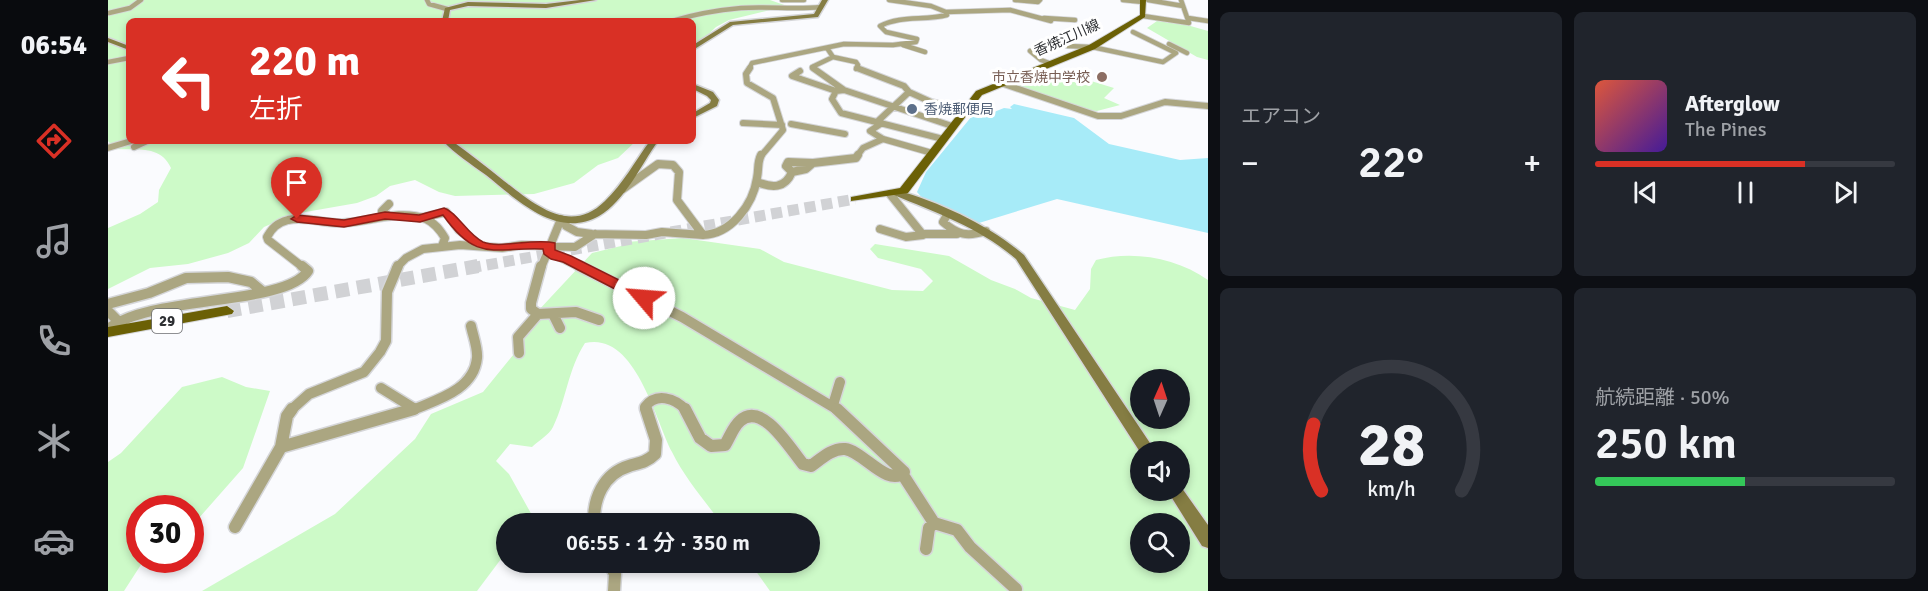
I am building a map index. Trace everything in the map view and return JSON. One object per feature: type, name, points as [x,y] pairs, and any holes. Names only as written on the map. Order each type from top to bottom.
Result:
[{"type":"main road","name":"香焼江川線","points":[[894,194],[906,189],[979,93],[1129,31],[1144,6]]},
{"type":"main road","points":[[855,199],[894,194]]},
{"type":"main road","name":"29","points":[[111,327],[227,311]]},
{"type":"street","points":[[109,13],[130,8],[141,0]]},
{"type":"street","points":[[427,0],[435,8],[447,9],[462,4],[546,6],[593,0]]},
{"type":"street","points":[[782,0],[804,0]]},
{"type":"street","points":[[696,46],[732,22],[818,14],[825,0]]},
{"type":"street","points":[[889,0],[928,6],[945,12],[1006,10],[1051,21]]},
{"type":"street","points":[[1015,0],[1032,2],[1040,2],[1040,0]]},
{"type":"street","points":[[1123,0],[1208,27]]},
{"type":"street","points":[[1181,0],[1188,19]]},
{"type":"street","points":[[1144,6],[1183,6]]},
{"type":"street","points":[[683,18],[743,8],[795,10],[821,7]]},
{"type":"street","points":[[446,18],[447,9]]},
{"type":"street","points":[[563,219],[566,226],[577,232],[646,235],[662,232],[712,236],[735,222],[757,182],[760,157],[783,132],[772,97],[747,83],[746,74],[752,63],[844,44],[900,45],[918,40],[886,32],[880,26],[892,20],[939,17],[947,15],[945,12]]},
{"type":"street","points":[[1038,18],[1075,20]]},
{"type":"street","points":[[1188,19],[1208,21]]},
{"type":"street","points":[[1067,46],[1092,47],[1162,62],[1176,53],[1129,31]]},
{"type":"street","points":[[1129,31],[1163,41],[1187,53]]},
{"type":"street","points":[[108,40],[126,47]]},
{"type":"street","points":[[893,45],[892,50],[897,53]]},
{"type":"street","points":[[900,45],[925,52]]},
{"type":"street","points":[[1145,58],[1166,47]]},
{"type":"street","points":[[827,48],[833,57]]},
{"type":"street","points":[[1030,51],[1041,60],[1052,64]]},
{"type":"street","points":[[840,91],[812,67],[833,57],[857,60],[857,70],[908,88],[909,92],[931,102],[964,110]]},
{"type":"street","points":[[108,62],[126,59]]},
{"type":"street","points":[[800,71],[792,76],[952,126]]},
{"type":"street","points":[[1001,83],[1072,110],[1098,116],[1121,116],[1165,102],[1208,105]]},
{"type":"street","points":[[696,87],[710,94],[715,100],[714,104],[696,114]]},
{"type":"street","points":[[840,91],[832,101],[842,113],[943,139]]},
{"type":"street","points":[[909,92],[870,131],[883,139],[932,153]]},
{"type":"street","points":[[774,102],[784,103]]},
{"type":"street","points":[[743,123],[782,125]]},
{"type":"street","points":[[791,124],[834,130],[845,134]]},
{"type":"street","points":[[757,182],[769,187],[781,187],[789,180],[792,172],[806,169],[813,163],[856,158],[863,148],[883,139]]},
{"type":"street","points":[[108,148],[133,144]]},
{"type":"street","points":[[451,144],[536,210],[563,219],[584,218],[598,213],[648,167],[660,164],[675,167],[679,172],[677,200],[692,224],[703,235]]},
{"type":"street","points":[[623,189],[652,144]]},
{"type":"street","points":[[894,194],[986,231],[997,237],[1026,263],[1142,441]]},
{"type":"street","points":[[894,194],[922,234]]},
{"type":"street","points":[[389,204],[382,211],[389,216]]},
{"type":"street","points":[[420,218],[446,212],[459,230],[481,246]]},
{"type":"street","points":[[947,214],[943,222],[957,234]]},
{"type":"street","points":[[108,311],[111,327],[202,301],[263,292],[300,282],[308,273],[268,240],[268,232],[273,228],[297,219],[344,223],[389,216],[420,218],[429,221],[441,230],[445,238],[442,246]]},
{"type":"street","points":[[563,219],[540,269],[531,309],[538,314],[576,312],[598,320]]},
{"type":"street","points":[[879,229],[906,237],[922,237],[922,234],[970,236],[986,231]]},
{"type":"street","points":[[235,527],[281,447],[288,416],[296,404],[309,394],[364,372],[380,351],[386,341],[385,299],[396,268],[412,254],[442,246],[502,248],[522,245],[549,249],[574,247],[595,234]]},
{"type":"street","points":[[549,249],[682,317],[748,358],[833,405],[902,467],[903,475],[934,523],[957,530],[970,547],[1016,589]]},
{"type":"street","points":[[108,304],[148,293],[180,280],[206,277],[228,277],[251,282],[263,292]]},
{"type":"street","points":[[519,353],[518,337],[538,314]]},
{"type":"street","points":[[553,315],[560,328]]},
{"type":"street","points":[[281,447],[415,409],[455,392],[464,383],[477,358],[471,326]]},
{"type":"street","points":[[833,405],[840,382]]},
{"type":"street","points":[[381,388],[415,409]]},
{"type":"street","points":[[594,513],[595,502],[606,481],[617,470],[641,463],[655,453],[656,440],[645,407],[647,402],[657,398],[672,400],[686,409],[704,442],[712,446],[725,445],[739,422],[745,417],[753,416],[771,424],[803,464],[811,466],[824,454],[843,449],[855,452],[890,476],[903,475]]},
{"type":"street","points":[[1182,501],[1208,540]]},
{"type":"street","points":[[926,549],[929,528],[934,523]]},
{"type":"street","points":[[614,573],[614,591]]},
{"type":"green space","points":[[108,0],[770,0],[787,6],[729,20],[716,27],[696,46],[696,18],[126,18],[126,144],[633,144],[618,158],[598,165],[574,183],[534,194],[455,196],[439,192],[415,180],[390,186],[376,196],[357,203],[294,214],[264,227],[249,243],[228,253],[188,264],[150,268],[108,289],[108,228],[140,214],[158,202],[159,190],[171,168],[161,155],[155,152],[140,149],[115,149],[108,141]]},
{"type":"green space","points":[[1157,21],[1187,25],[1208,31],[1208,60],[1197,57],[1147,28]]},
{"type":"green space","points":[[1058,71],[1114,88],[1104,98],[1120,105],[1097,111],[1086,110],[1018,86]]},
{"type":"green space","points":[[683,238],[760,249],[784,262],[892,290],[923,291],[933,281],[921,269],[878,258],[870,249],[875,244],[949,256],[991,280],[1031,298],[1075,310],[1090,289],[1091,269],[1096,260],[1140,256],[1169,261],[1196,272],[1208,280],[1208,591],[770,591],[757,573],[820,573],[820,513],[714,513],[677,461],[641,381],[630,364],[617,350],[602,343],[585,343],[575,363],[557,417],[549,433],[532,447],[510,444],[496,461],[509,474],[531,513],[496,513],[496,566],[477,591],[202,591],[335,514],[415,439],[431,414],[483,392],[522,344],[523,327],[592,253],[621,246],[626,242]]},
{"type":"green space","points":[[222,377],[246,387],[270,391],[243,468],[204,512],[204,495],[126,495],[126,573],[136,573],[124,591],[108,591],[108,462],[121,453],[182,387]]},
{"type":"water","points":[[1014,104],[1074,118],[1109,144],[1180,160],[1208,158],[1208,233],[1057,199],[979,223],[924,200],[917,192],[926,172],[972,116],[984,116],[1004,108],[1012,109],[1010,107]]},
{"type":"tunnel","points":[[470,268],[855,199]]},
{"type":"tunnel","points":[[227,311],[478,266]]},
{"type":"place","name":"市立香焼中学校","points":[[1102,77]]},
{"type":"place","name":"香焼郵便局","points":[[912,109]]},
{"type":"route","points":[[297,219],[309,218],[344,223],[385,216],[420,218],[444,212],[448,213],[459,230],[481,246],[502,248],[522,245],[550,246],[548,251],[555,256],[567,259],[644,298]]}]
